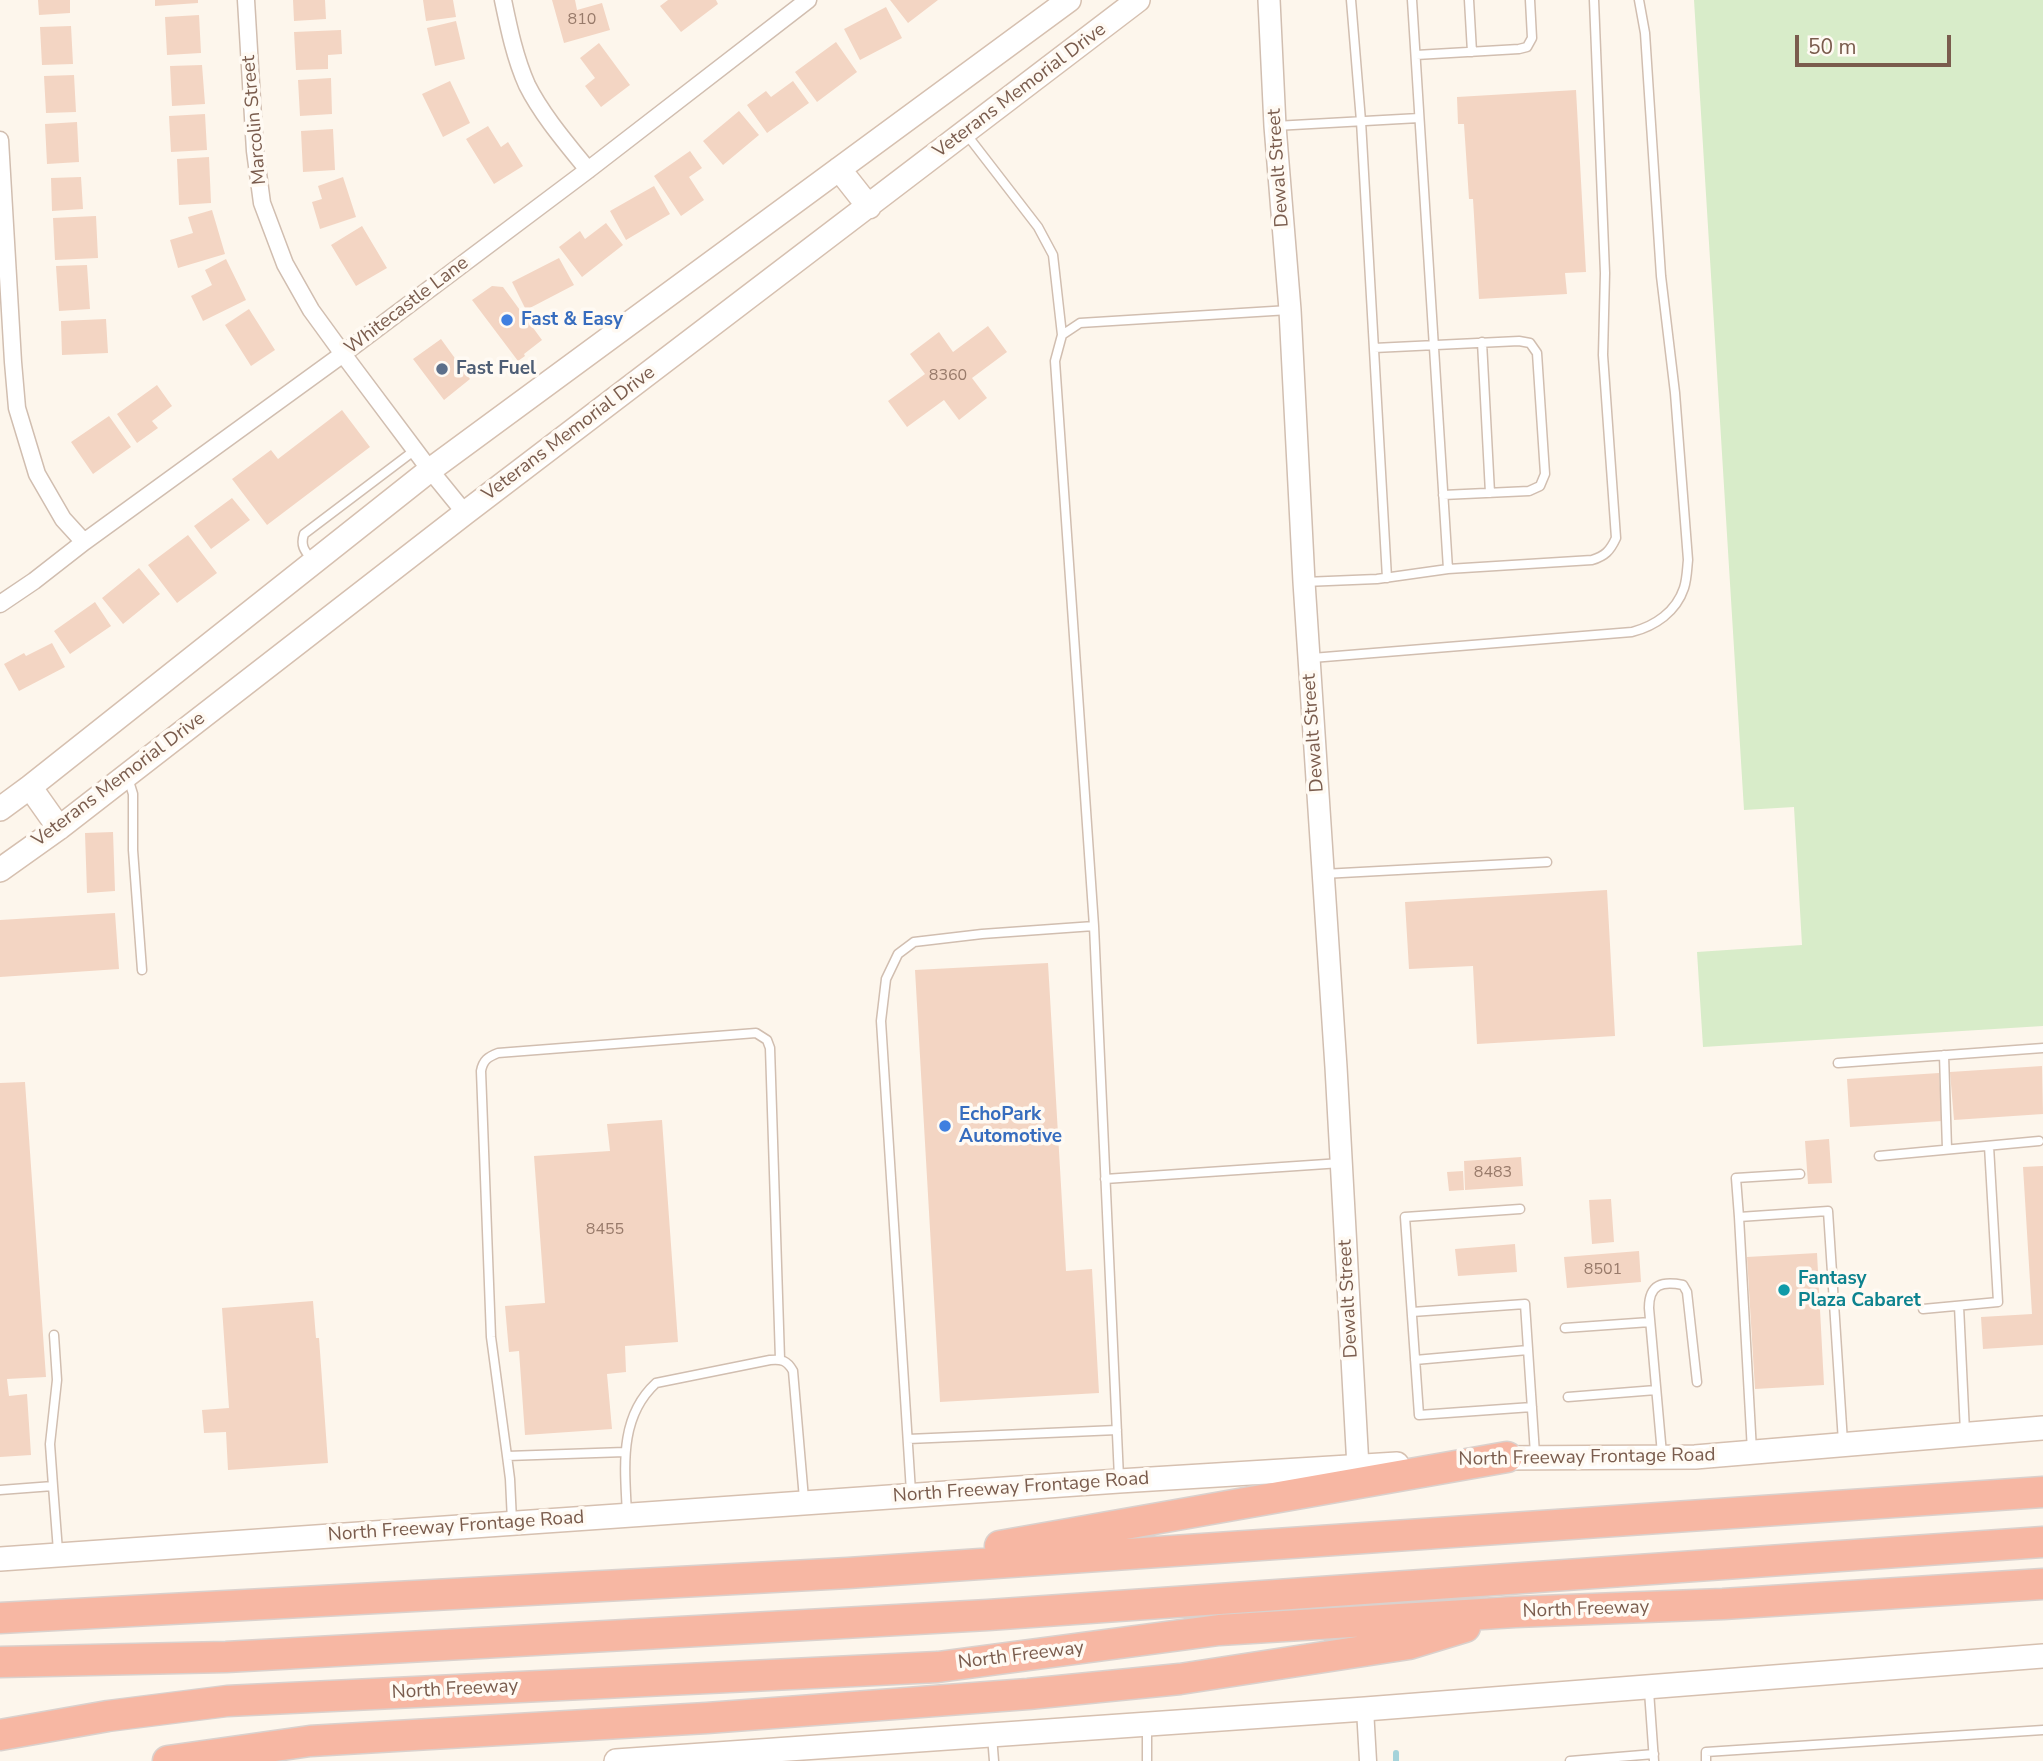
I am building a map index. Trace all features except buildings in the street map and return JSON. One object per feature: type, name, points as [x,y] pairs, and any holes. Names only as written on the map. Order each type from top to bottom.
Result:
[{"type":"highway","points":[[848,1573],[1521,1457]]},
{"type":"highway","points":[[0,1618],[848,1573],[2043,1492]]},
{"type":"highway","name":"North Freeway","points":[[0,1662],[226,1657],[988,1615],[2043,1542]]},
{"type":"highway","name":"North Freeway","points":[[0,1735],[108,1716],[227,1701],[938,1667],[1219,1630],[1515,1612],[1723,1604],[2043,1584]]},
{"type":"highway","points":[[174,1760],[310,1741],[707,1718],[1028,1694],[1180,1679],[1409,1644],[1515,1612]]},
{"type":"main road","points":[[0,808],[430,470],[1069,0]]},
{"type":"main road","name":"Veterans Memorial Drive","points":[[0,870],[60,828],[465,513],[1138,0]]},
{"type":"main road","points":[[839,169],[869,207]]},
{"type":"main road","points":[[30,787],[60,828]]},
{"type":"main road","name":"North Freeway Frontage Road","points":[[0,1559],[1119,1481],[1521,1457],[1695,1457],[2043,1428]]},
{"type":"main road","points":[[618,1761],[1365,1709],[2043,1657]]},
{"type":"street","name":"Marcolin Street","points":[[246,0],[255,151],[262,203],[285,264],[311,310],[465,513]]},
{"type":"street","points":[[503,0],[511,39],[528,86],[556,130],[588,170]]},
{"type":"street","name":"Whitecastle Lane","points":[[0,604],[343,354],[808,0]]},
{"type":"street","name":"Dewalt Street","points":[[1269,0],[1275,126],[1290,310],[1358,1467]]},
{"type":"street","points":[[0,140],[6,363],[37,474],[63,519],[84,542]]},
{"type":"street","points":[[1365,1709],[1368,1761]]},
{"type":"lane","points":[[1351,0],[1361,121],[1387,578]]},
{"type":"lane","points":[[1412,0],[1448,569]]},
{"type":"lane","points":[[1469,0],[1472,52]]},
{"type":"lane","points":[[1416,55],[1527,47],[1532,38],[1530,0]]},
{"type":"lane","points":[[1304,582],[1387,578],[1448,569],[1592,559],[1604,556],[1611,550],[1616,538],[1603,355],[1605,273],[1594,0]]},
{"type":"lane","points":[[1309,659],[1632,632],[1645,629],[1662,619],[1676,605],[1685,587],[1688,560],[1675,393],[1661,276],[1645,33],[1639,0]]},
{"type":"lane","points":[[1275,126],[1419,118]]},
{"type":"lane","points":[[965,133],[1038,227],[1052,255],[1062,335],[1055,361],[1094,926],[1119,1481]]},
{"type":"lane","points":[[1062,335],[1080,323],[1290,310]]},
{"type":"lane","points":[[1374,348],[1519,341],[1530,343],[1537,353],[1545,474],[1540,486],[1528,491],[1443,495]]},
{"type":"lane","points":[[1482,342],[1490,493]]},
{"type":"lane","points":[[314,562],[304,549],[304,534],[415,450]]},
{"type":"lane","points":[[127,776],[133,794],[133,850],[142,970]]},
{"type":"lane","points":[[1323,874],[1547,862]]},
{"type":"lane","points":[[912,1495],[881,1021],[886,979],[898,954],[914,942],[1094,926]]},
{"type":"lane","points":[[512,1522],[510,1479],[491,1337],[481,1071],[483,1063],[489,1057],[498,1054],[756,1033],[767,1040],[770,1048],[780,1359]]},
{"type":"lane","points":[[1838,1063],[2043,1048]]},
{"type":"lane","points":[[1944,1055],[1947,1149]]},
{"type":"lane","points":[[1879,1156],[2039,1141]]},
{"type":"lane","points":[[1923,1309],[1998,1302],[1989,1146]]},
{"type":"lane","points":[[1105,1179],[1341,1163]]},
{"type":"lane","points":[[1753,1452],[1737,1178],[1800,1174]]},
{"type":"lane","points":[[1520,1209],[1405,1217],[1419,1415],[1532,1407]]},
{"type":"lane","points":[[1739,1217],[1828,1211],[1843,1445]]},
{"type":"lane","points":[[1662,1457],[1649,1297],[1660,1285],[1683,1285],[1687,1292],[1697,1382]]},
{"type":"lane","points":[[1412,1312],[1525,1304],[1532,1407],[1521,1457]]},
{"type":"lane","points":[[1959,1306],[1965,1434]]},
{"type":"lane","points":[[1565,1328],[1650,1322]]},
{"type":"lane","points":[[54,1335],[57,1380],[50,1444],[58,1554]]},
{"type":"lane","points":[[1415,1360],[1528,1350]]},
{"type":"lane","points":[[627,1515],[625,1452],[628,1433],[645,1393],[656,1383],[780,1359],[789,1363],[793,1371],[805,1502]]},
{"type":"lane","points":[[1568,1397],[1656,1390]]},
{"type":"lane","points":[[908,1439],[1117,1430]]},
{"type":"lane","points":[[507,1456],[625,1452]]},
{"type":"lane","points":[[0,1490],[53,1486]]},
{"type":"lane","points":[[1570,1761],[1654,1757],[1649,1687]]},
{"type":"lane","points":[[1147,1724],[1147,1761]]},
{"type":"lane","points":[[1706,1761],[1706,1752],[2043,1730]]},
{"type":"lane","points":[[992,1735],[994,1761]]},
{"type":"green space","points":[[1694,0],[2043,0],[2043,1026],[1703,1047],[1697,952],[1802,945],[1794,807],[1744,810]]},
{"type":"waterway","points":[[1396,1753],[1396,1761]]},
{"type":"place","name":"Fast & Easy","points":[[507,320]]},
{"type":"place","name":"Fast Fuel","points":[[442,369]]},
{"type":"place","name":"EchoPark Automotive","points":[[945,1126]]},
{"type":"place","name":"Fantasy Plaza Cabaret","points":[[1784,1290]]}]
